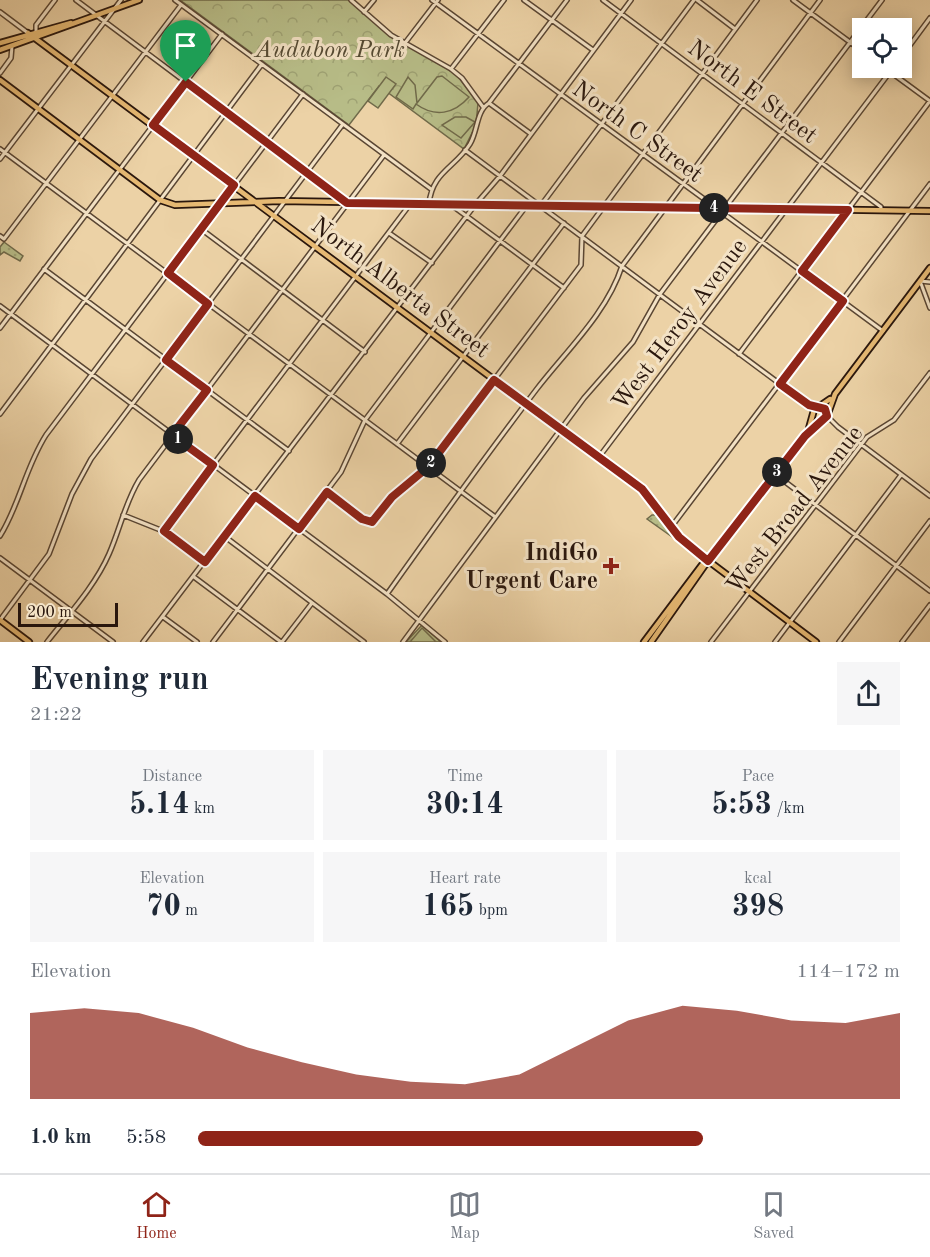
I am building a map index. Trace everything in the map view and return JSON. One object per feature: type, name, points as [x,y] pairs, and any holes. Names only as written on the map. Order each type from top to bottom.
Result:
[{"type":"main road","points":[[0,50],[139,0]]},
{"type":"main road","points":[[0,43],[28,33],[74,23]]},
{"type":"main road","name":"North Alberta Street","points":[[28,33],[648,494],[671,528],[707,563],[749,591],[816,642]]},
{"type":"main road","points":[[0,80],[160,200],[178,206],[282,201]]},
{"type":"main road","points":[[239,189],[260,199],[282,201],[930,212]]},
{"type":"main road","name":"North Alberta Street","points":[[237,203],[269,212]]},
{"type":"main road","points":[[805,436],[813,415],[835,394],[930,268]]},
{"type":"main road","points":[[650,642],[775,474],[805,436],[827,414],[835,394]]},
{"type":"main road","points":[[819,408],[827,414]]},
{"type":"main road","points":[[813,415],[821,421]]},
{"type":"main road","points":[[644,642],[702,565],[707,563]]},
{"type":"main road","points":[[650,642],[656,626],[668,619]]},
{"type":"main road","points":[[0,620],[29,642]]},
{"type":"street","points":[[36,31],[36,25],[55,0]]},
{"type":"street","points":[[76,0],[347,203]]},
{"type":"street","points":[[0,159],[121,0]]},
{"type":"street","points":[[175,0],[431,189]]},
{"type":"street","points":[[351,0],[405,43],[451,69],[483,107]]},
{"type":"street","points":[[364,12],[374,0]]},
{"type":"street","points":[[451,69],[504,0]]},
{"type":"street","points":[[524,0],[593,50]]},
{"type":"street","points":[[429,204],[431,189],[474,137],[483,107],[489,103],[567,0]]},
{"type":"street","name":"North E Street","points":[[603,0],[881,207],[881,210]]},
{"type":"street","points":[[143,642],[475,205],[500,176],[631,0]]},
{"type":"street","points":[[541,205],[695,0],[735,29]]},
{"type":"street","points":[[327,492],[369,523],[392,497],[428,467],[581,265],[582,236],[757,0]]},
{"type":"street","points":[[793,0],[850,42]]},
{"type":"street","points":[[387,594],[526,403],[571,345],[594,320],[617,281],[622,266],[820,0]]},
{"type":"street","points":[[403,642],[560,428],[633,342],[660,294],[882,0]]},
{"type":"street","points":[[405,43],[435,1]]},
{"type":"street","name":"North C Street","points":[[435,1],[716,208]]},
{"type":"street","points":[[2,237],[46,183],[181,4]]},
{"type":"street","name":"North Alberta Street","points":[[0,12],[28,33]]},
{"type":"street","points":[[912,42],[930,18]]},
{"type":"street","points":[[0,328],[222,34]]},
{"type":"street","points":[[0,73],[11,58],[12,46]]},
{"type":"street","points":[[0,414],[262,64]]},
{"type":"street","name":"West Heroy Avenue","points":[[599,457],[884,78]]},
{"type":"street","points":[[739,354],[930,101],[902,78]]},
{"type":"street","points":[[0,536],[12,515],[27,469],[39,446],[303,94]]},
{"type":"street","points":[[489,103],[531,135]]},
{"type":"street","points":[[0,620],[56,541],[64,512],[81,474],[274,216],[282,201],[343,124]]},
{"type":"street","points":[[0,148],[494,516]]},
{"type":"street","points":[[465,150],[780,384],[802,401],[813,415]]},
{"type":"street","points":[[47,642],[102,567],[139,480],[384,154]]},
{"type":"street","points":[[671,528],[930,184]]},
{"type":"street","points":[[164,531],[411,203]]},
{"type":"street","points":[[450,204],[564,288]]},
{"type":"street","points":[[213,642],[347,463],[365,420],[527,205]]},
{"type":"street","points":[[723,210],[762,242],[883,331]]},
{"type":"street","points":[[397,444],[564,223]]},
{"type":"street","points":[[201,230],[365,352]]},
{"type":"street","points":[[389,232],[432,263]]},
{"type":"street","points":[[44,269],[289,451]]},
{"type":"street","points":[[930,282],[920,281],[930,308]]},
{"type":"street","points":[[0,306],[387,594],[445,642]]},
{"type":"street","name":"West Broad Avenue","points":[[711,642],[861,444],[871,433],[894,420],[930,372]]},
{"type":"street","points":[[802,401],[819,408]]},
{"type":"street","points":[[827,414],[838,427],[930,496]]},
{"type":"street","points":[[821,421],[838,427]]},
{"type":"street","points":[[775,474],[930,591]]},
{"type":"street","points":[[775,642],[901,474]]},
{"type":"street","points":[[123,515],[164,531],[205,562]]},
{"type":"street","points":[[839,642],[930,521]]},
{"type":"street","points":[[224,536],[364,642]]},
{"type":"street","points":[[0,558],[111,641]]},
{"type":"street","points":[[194,577],[281,642],[312,603]]},
{"type":"street","points":[[902,642],[930,605]]},
{"type":"street","points":[[163,617],[196,642]]},
{"type":"green space","name":"Audubon Park","points":[[180,0],[349,0],[385,32],[456,74],[478,103],[476,125],[464,149],[379,86],[349,125]]},
{"type":"green space","points":[[442,76],[469,97],[451,110],[430,111],[416,104],[413,109],[396,97],[408,77],[415,85],[417,103],[437,77]]},
{"type":"green space","points":[[386,77],[396,84],[378,108],[368,101]]},
{"type":"green space","points":[[455,117],[466,117],[475,122],[461,138],[442,125]]},
{"type":"green space","points":[[4,242],[23,256],[20,261],[4,252],[0,255],[0,247]]},
{"type":"green space","points":[[652,515],[657,515],[675,539],[647,519]]},
{"type":"green space","points":[[422,625],[441,642],[406,642]]},
{"type":"green space","points":[[422,628],[436,642],[410,642]]},
{"type":"place","name":"IndiGo Urgent Care","points":[[611,566]]},
{"type":"route","points":[[186,82],[347,203],[848,210],[802,271],[843,301],[780,384],[809,405],[825,409],[826,419],[814,425],[708,561],[679,537],[648,494],[494,380],[428,467],[399,490],[372,522],[362,519],[327,492],[299,529],[255,496],[205,562],[164,531],[213,465],[172,435],[207,390],[166,360],[208,304],[168,273],[234,185],[153,125],[186,82]]}]
